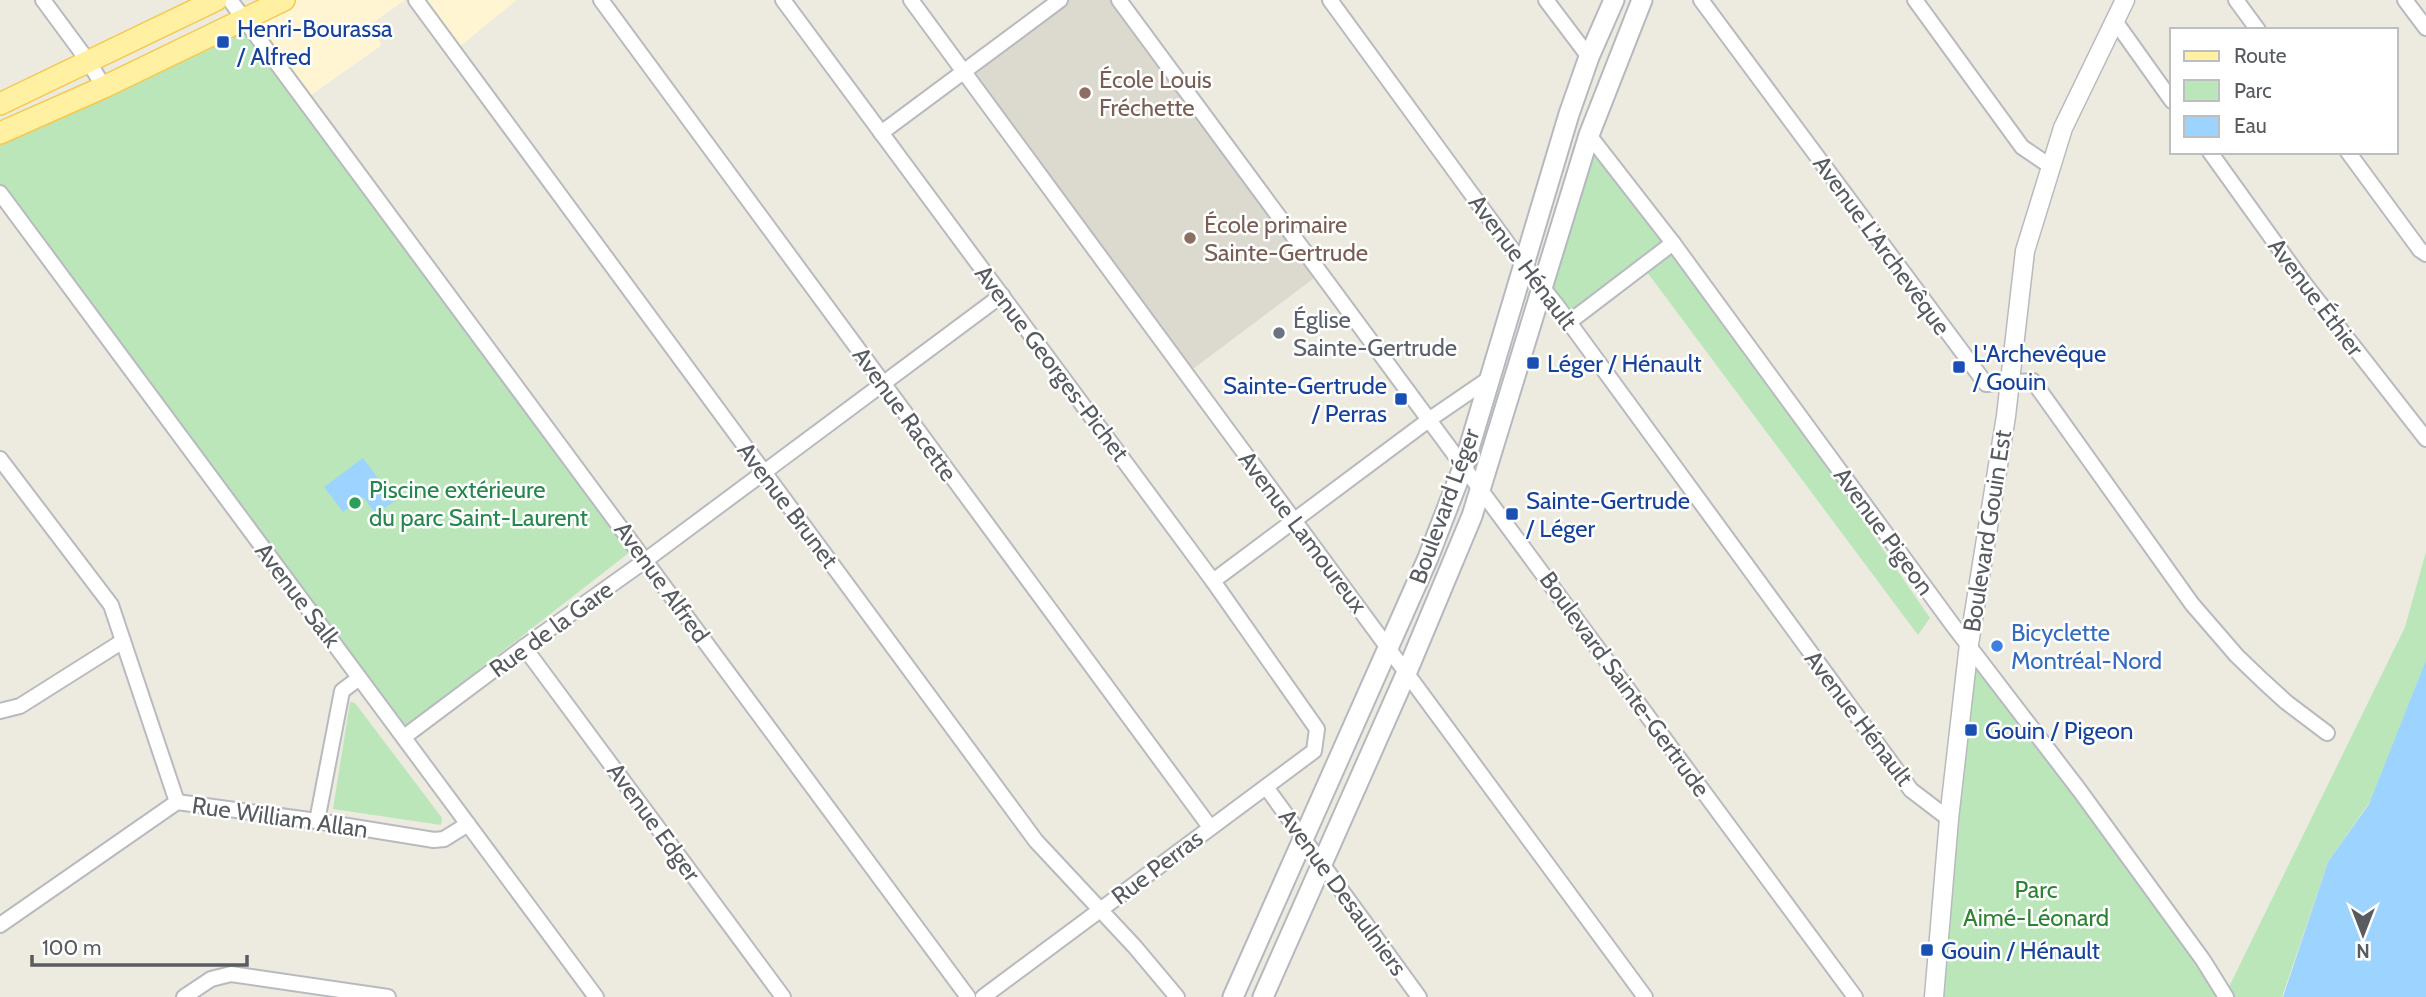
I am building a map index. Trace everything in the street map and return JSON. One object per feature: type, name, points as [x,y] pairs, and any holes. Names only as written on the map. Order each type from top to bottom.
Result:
[{"type":"main road","points":[[0,104],[216,0]]},
{"type":"main road","points":[[0,133],[284,0]]},
{"type":"main road","name":"Boulevard Léger","points":[[1233,997],[1428,558],[1464,465],[1523,262],[1589,57],[1614,0]]},
{"type":"main road","name":"Boulevard Léger","points":[[1264,997],[1447,579],[1481,488],[1589,135],[1642,0]]},
{"type":"street","points":[[43,0],[88,61],[103,87]]},
{"type":"street","name":"Avenue Alfred","points":[[230,0],[968,997]]},
{"type":"street","name":"Avenue Brunet","points":[[416,0],[1036,841],[1154,968],[1177,997]]},
{"type":"street","name":"Avenue Racette","points":[[601,0],[1210,827]]},
{"type":"street","name":"Avenue Georges-Pichet","points":[[783,0],[1213,580],[1317,729]]},
{"type":"street","name":"Avenue Lamoureux","points":[[911,0],[1645,997]]},
{"type":"street","points":[[881,133],[1060,0]]},
{"type":"street","name":"Boulevard Sainte-Gertrude","points":[[1119,0],[1856,997]]},
{"type":"street","name":"Avenue Hénault","points":[[1329,0],[1911,790],[1949,820]]},
{"type":"street","points":[[1546,0],[1589,57]]},
{"type":"street","name":"Avenue L'Archevêque","points":[[1701,0],[1986,384],[2033,381],[2192,604],[2237,656],[2262,680],[2327,733]]},
{"type":"street","points":[[1915,0],[2022,147],[2050,166]]},
{"type":"street","name":"Boulevard Gouin Est","points":[[1934,997],[1949,820],[1969,644],[2006,415],[2025,251],[2063,128],[2124,0]]},
{"type":"street","points":[[2236,0],[2257,28]]},
{"type":"street","points":[[2405,0],[2426,28]]},
{"type":"street","points":[[2115,21],[2170,98]]},
{"type":"street","name":"Avenue Pigeon","points":[[1589,135],[1673,243],[1952,624],[2166,909],[2216,977],[2226,997]]},
{"type":"street","name":"Avenue Éthier","points":[[2211,154],[2313,294],[2426,439]]},
{"type":"street","points":[[2349,154],[2420,250],[2426,254]]},
{"type":"street","name":"Avenue Salk","points":[[0,193],[596,997]]},
{"type":"street","points":[[1568,323],[1673,243]]},
{"type":"street","name":"Rue de la Gare","points":[[404,737],[1002,295]]},
{"type":"street","points":[[1213,580],[1430,419],[1490,378]]},
{"type":"street","points":[[0,459],[111,605],[177,802]]},
{"type":"street","points":[[0,710],[20,706],[122,641]]},
{"type":"street","name":"Avenue Edger","points":[[524,647],[783,997]]},
{"type":"street","points":[[317,821],[341,691],[359,678]]},
{"type":"street","name":"Rue Perras","points":[[983,997],[1314,751],[1317,729]]},
{"type":"street","name":"Avenue Desaulniers","points":[[1266,787],[1419,997]]},
{"type":"street","name":"Rue William Allan","points":[[0,925],[177,802],[434,840],[444,839],[468,824]]},
{"type":"street","points":[[184,997],[211,979],[231,974],[388,997]]},
{"type":"shaded area","points":[[284,0],[405,0],[369,26],[382,45],[304,100],[245,19]]},
{"type":"shaded area","points":[[416,0],[517,0],[454,51]]},
{"type":"shaded area","points":[[1060,0],[1119,0],[1321,273],[1185,375],[963,72]]},
{"type":"green space","points":[[240,19],[635,548],[400,731],[0,185],[0,132]]},
{"type":"green space","points":[[1589,135],[1673,243],[1930,618],[1918,635],[1638,260],[1568,323],[1543,288]]},
{"type":"green space","points":[[2426,552],[2426,660],[2371,800],[2328,862],[2282,997],[2224,997],[2405,627]]},
{"type":"green space","name":"Parc Aimé-Léonard","points":[[1964,644],[2221,997],[1934,997]]},
{"type":"green space","points":[[350,702],[355,703],[442,818],[441,825],[333,809]]},
{"type":"water","points":[[363,458],[395,501],[376,514],[363,497],[343,512],[324,487]]},
{"type":"water","points":[[2426,660],[2426,997],[2283,997],[2328,862],[2369,804]]},
{"type":"place","name":"Henri-Bourassa / Alfred","points":[[223,42]]},
{"type":"place","name":"École Louis Fréchette","points":[[1085,93]]},
{"type":"place","name":"École primaire Sainte-Gertrude","points":[[1190,238]]},
{"type":"place","name":"Église Sainte-Gertrude","points":[[1279,333]]},
{"type":"place","name":"Léger / Hénault","points":[[1533,363]]},
{"type":"place","name":"L'Archevêque / Gouin","points":[[1959,367]]},
{"type":"place","name":"Sainte-Gertrude / Perras","points":[[1401,399]]},
{"type":"place","name":"Piscine extérieure du parc Saint-Laurent","points":[[355,503]]},
{"type":"place","name":"Sainte-Gertrude / Léger","points":[[1512,514]]},
{"type":"place","name":"Bicyclette Montréal-Nord","points":[[1997,646]]},
{"type":"place","name":"Gouin / Pigeon","points":[[1971,730]]},
{"type":"place","name":"Gouin / Hénault","points":[[1927,950]]}]
